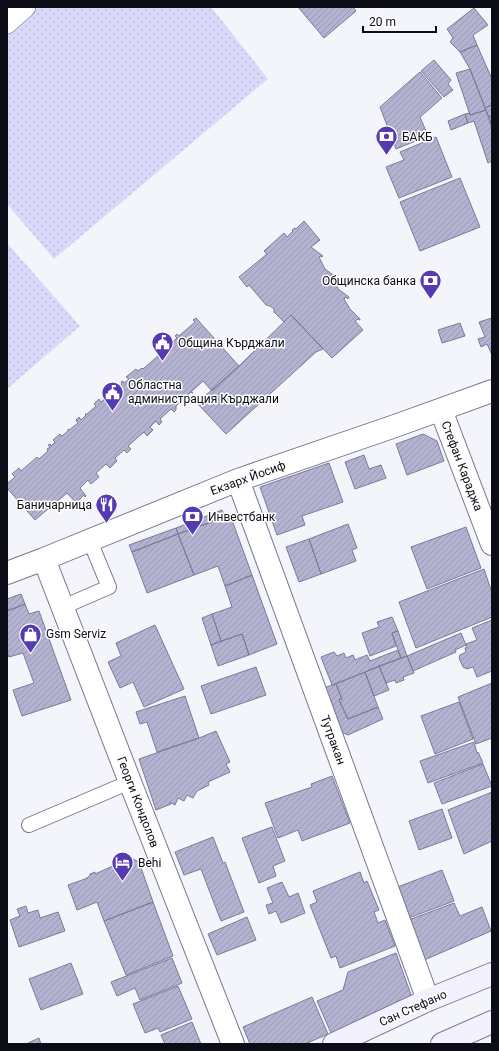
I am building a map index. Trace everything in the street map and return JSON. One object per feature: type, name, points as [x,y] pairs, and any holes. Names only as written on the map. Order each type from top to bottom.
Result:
[{"type":"main road","name":"Сан Стефано","points":[[334,1044],[428,1000],[492,974]]},
{"type":"main road","points":[[442,1044],[492,1022]]},
{"type":"street","points":[[7,23],[25,7]]},
{"type":"street","name":"Екзарх Йосиф","points":[[7,573],[90,541],[238,480],[492,391]]},
{"type":"street","name":"Стефан Караджа","points":[[441,410],[492,544]]},
{"type":"street","name":"Тутракан","points":[[238,480],[428,1000]]},
{"type":"street","name":"Георги Кондолов","points":[[44,559],[233,1044]]},
{"type":"lane","points":[[63,607],[109,587],[90,541]]},
{"type":"lane","points":[[29,825],[130,782]]},
{"type":"shaded area","points":[[33,7],[211,7],[268,79],[54,259],[7,204],[7,29]]},
{"type":"shaded area","points":[[7,243],[80,326],[7,389]]},
{"type":"building","points":[[298,7],[353,7],[356,11],[324,38]]},
{"type":"building","points":[[474,8],[488,25],[473,35],[477,45],[460,52],[450,42],[453,38],[447,29]]},
{"type":"building","points":[[477,45],[492,79],[492,105],[485,108],[470,69],[460,52]]},
{"type":"building","points":[[434,60],[451,80],[448,84],[453,90],[444,97],[421,71]]},
{"type":"building","points":[[470,69],[486,110],[470,115],[456,73]]},
{"type":"building","points":[[420,72],[442,98],[420,117],[428,136],[396,149],[380,107]]},
{"type":"building","points":[[492,105],[492,116],[489,117],[485,108]]},
{"type":"building","points":[[486,110],[492,128],[492,161],[488,163],[474,121],[468,123],[465,114],[470,113],[470,115]]},
{"type":"building","points":[[465,114],[468,123],[451,130],[448,121]]},
{"type":"building","points":[[492,116],[492,128],[489,117]]},
{"type":"building","points":[[436,137],[452,177],[399,198],[386,167],[404,160],[400,152]]},
{"type":"building","points":[[460,178],[480,227],[420,251],[400,202]]},
{"type":"building","points":[[304,221],[320,240],[311,247],[323,256],[319,257],[325,269],[336,277],[334,277],[338,289],[349,297],[348,299],[346,297],[344,299],[350,309],[360,319],[355,321],[363,330],[332,358],[291,315],[284,322],[274,312],[274,309],[266,305],[249,285],[247,287],[239,277],[267,254],[264,251],[284,233],[287,237],[293,231],[292,230],[295,228],[296,229]]},
{"type":"building","points":[[291,315],[323,349],[316,352],[226,434],[197,403],[239,366]]},
{"type":"building","points":[[196,318],[239,366],[212,391],[203,381],[176,406],[176,410],[174,412],[171,409],[160,419],[162,422],[159,425],[156,421],[150,427],[153,430],[147,436],[144,432],[128,446],[131,449],[127,453],[124,450],[115,458],[117,461],[110,468],[106,464],[96,473],[99,477],[91,484],[88,480],[80,488],[86,496],[85,497],[84,495],[77,502],[77,504],[67,493],[35,520],[7,488],[7,484],[15,477],[12,474],[19,468],[21,471],[37,457],[39,459],[48,451],[47,449],[50,447],[48,445],[50,444],[51,446],[55,442],[53,440],[60,434],[62,436],[68,431],[68,429],[69,430],[78,423],[76,420],[79,417],[81,420],[86,415],[85,414],[96,406],[94,404],[99,399],[101,402],[104,400],[103,398],[105,396],[106,399],[115,391],[112,388],[116,385],[118,388],[122,384],[121,382],[123,381],[124,383],[129,379],[126,377],[136,369],[138,371],[142,368],[143,369],[160,354],[169,343],[170,344],[177,338],[175,336],[177,334],[179,336],[195,322],[193,320]]},
{"type":"building","points":[[492,318],[492,355],[487,344],[481,347],[478,339],[485,337],[479,322]]},
{"type":"building","points":[[460,323],[465,336],[442,343],[438,330]]},
{"type":"building","points":[[423,434],[437,441],[444,461],[407,475],[396,444]]},
{"type":"building","points":[[364,455],[369,469],[381,465],[386,478],[355,489],[345,462]]},
{"type":"building","points":[[329,463],[343,502],[302,516],[305,525],[277,535],[260,487]]},
{"type":"building","points":[[222,510],[225,517],[178,534],[176,528]]},
{"type":"building","points":[[225,517],[232,520],[252,575],[225,586],[218,566],[194,575],[178,534]]},
{"type":"building","points":[[348,524],[357,548],[352,550],[356,561],[321,574],[309,539]]},
{"type":"building","points":[[466,527],[481,568],[427,589],[411,547]]},
{"type":"building","points":[[176,528],[178,534],[132,552],[129,545]]},
{"type":"building","points":[[178,534],[194,575],[147,593],[132,552]]},
{"type":"building","points":[[309,539],[321,574],[299,582],[286,547]]},
{"type":"building","points":[[484,569],[492,593],[492,617],[416,648],[399,602]]},
{"type":"building","points":[[252,575],[277,644],[249,655],[242,634],[221,641],[212,614],[232,607],[225,586]]},
{"type":"building","points":[[21,594],[25,604],[7,611],[7,599]]},
{"type":"building","points":[[25,604],[29,614],[39,611],[71,700],[22,716],[13,690],[34,683],[23,653],[9,657],[7,652],[7,611]]},
{"type":"building","points":[[212,614],[221,641],[211,645],[202,618]]},
{"type":"building","points":[[392,617],[398,631],[392,633],[396,646],[370,656],[362,633],[379,627],[377,622]]},
{"type":"building","points":[[492,620],[492,671],[477,677],[473,667],[467,669],[463,667],[459,658],[460,655],[466,652],[466,644],[477,640],[472,628]]},
{"type":"building","points":[[155,625],[184,689],[144,707],[133,682],[120,688],[108,662],[121,656],[116,643]]},
{"type":"building","points":[[398,631],[407,656],[401,658],[392,633]]},
{"type":"building","points":[[461,633],[466,645],[455,650],[456,652],[413,671],[407,656]]},
{"type":"building","points":[[242,634],[249,655],[218,666],[211,645]]},
{"type":"building","points":[[398,650],[401,658],[332,685],[321,657],[334,652],[337,656],[344,653],[346,658],[353,655],[355,660],[367,655],[370,661]]},
{"type":"building","points":[[407,656],[414,673],[403,677],[404,680],[396,683],[395,680],[386,683],[379,666]]},
{"type":"building","points":[[379,666],[389,690],[374,696],[365,672]]},
{"type":"building","points":[[256,667],[266,695],[211,714],[201,686]]},
{"type":"building","points":[[365,672],[378,707],[348,719],[339,700],[342,699],[336,684]]},
{"type":"building","points":[[492,683],[492,738],[476,744],[458,697]]},
{"type":"building","points":[[336,684],[342,699],[339,700],[348,719],[378,707],[383,719],[348,735],[339,731],[323,688]]},
{"type":"building","points":[[185,696],[199,738],[157,752],[147,722],[140,724],[136,712]]},
{"type":"building","points":[[459,702],[473,739],[435,754],[421,716]]},
{"type":"building","points":[[216,731],[230,762],[226,764],[230,772],[208,782],[209,785],[197,791],[193,798],[187,795],[184,801],[178,798],[175,805],[170,802],[171,804],[156,810],[139,759]]},
{"type":"building","points":[[474,742],[477,753],[478,752],[483,763],[428,783],[420,761]]},
{"type":"building","points":[[483,764],[492,786],[442,804],[434,783]]},
{"type":"building","points":[[332,776],[350,823],[302,841],[298,830],[278,838],[265,803],[312,787],[311,784]]},
{"type":"building","points":[[492,792],[492,841],[464,854],[448,810]]},
{"type":"building","points":[[442,809],[452,838],[419,850],[409,821]]},
{"type":"building","points":[[272,827],[285,861],[273,866],[276,876],[259,883],[242,838]]},
{"type":"building","points":[[213,837],[223,863],[225,862],[244,912],[221,921],[201,869],[184,875],[175,852]]},
{"type":"building","points":[[131,858],[139,862],[153,902],[104,921],[97,902],[77,910],[68,885],[85,879],[90,876],[90,874],[95,872],[95,874]]},
{"type":"building","points":[[442,870],[454,901],[406,919],[395,888]]},
{"type":"building","points":[[360,872],[364,883],[367,881],[379,910],[374,912],[378,923],[385,920],[395,946],[340,968],[336,956],[331,958],[310,905],[317,902],[313,891]]},
{"type":"building","points":[[282,882],[289,897],[298,893],[305,913],[281,923],[276,911],[269,914],[266,905],[273,903],[267,888]]},
{"type":"building","points":[[153,902],[173,956],[126,975],[104,921]]},
{"type":"building","points":[[454,903],[460,916],[482,907],[491,931],[422,961],[406,921]]},
{"type":"building","points":[[26,906],[28,913],[38,910],[40,918],[58,912],[65,931],[19,947],[10,920],[20,916],[17,909]]},
{"type":"building","points":[[247,917],[256,940],[217,955],[208,934]]},
{"type":"building","points":[[396,953],[413,1000],[331,1033],[317,1001],[343,990],[348,972]]},
{"type":"building","points":[[172,958],[182,983],[140,1000],[135,988],[117,996],[111,982]]},
{"type":"building","points":[[71,963],[83,994],[41,1010],[29,979]]},
{"type":"building","points":[[178,986],[192,1019],[160,1032],[158,1028],[145,1033],[133,1004]]},
{"type":"building","points":[[312,997],[328,1034],[305,1044],[250,1044],[243,1027]]},
{"type":"building","points":[[192,1022],[201,1044],[165,1044],[161,1035]]},
{"type":"building","points":[[39,1038],[41,1044],[26,1044]]},
{"type":"place","name":"БАКБ","points":[[386,156]]},
{"type":"place","name":"Общинска банка","points":[[431,300]]},
{"type":"place","name":"Община Кърджали","points":[[162,362]]},
{"type":"place","name":"Областна администрация Кърджали","points":[[112,412]]},
{"type":"place","name":"Баничарница","points":[[107,524]]},
{"type":"place","name":"Инвестбанк","points":[[192,536]]},
{"type":"place","name":"Gsm Serviz","points":[[30,654]]},
{"type":"place","name":"Behi","points":[[123,882]]}]
